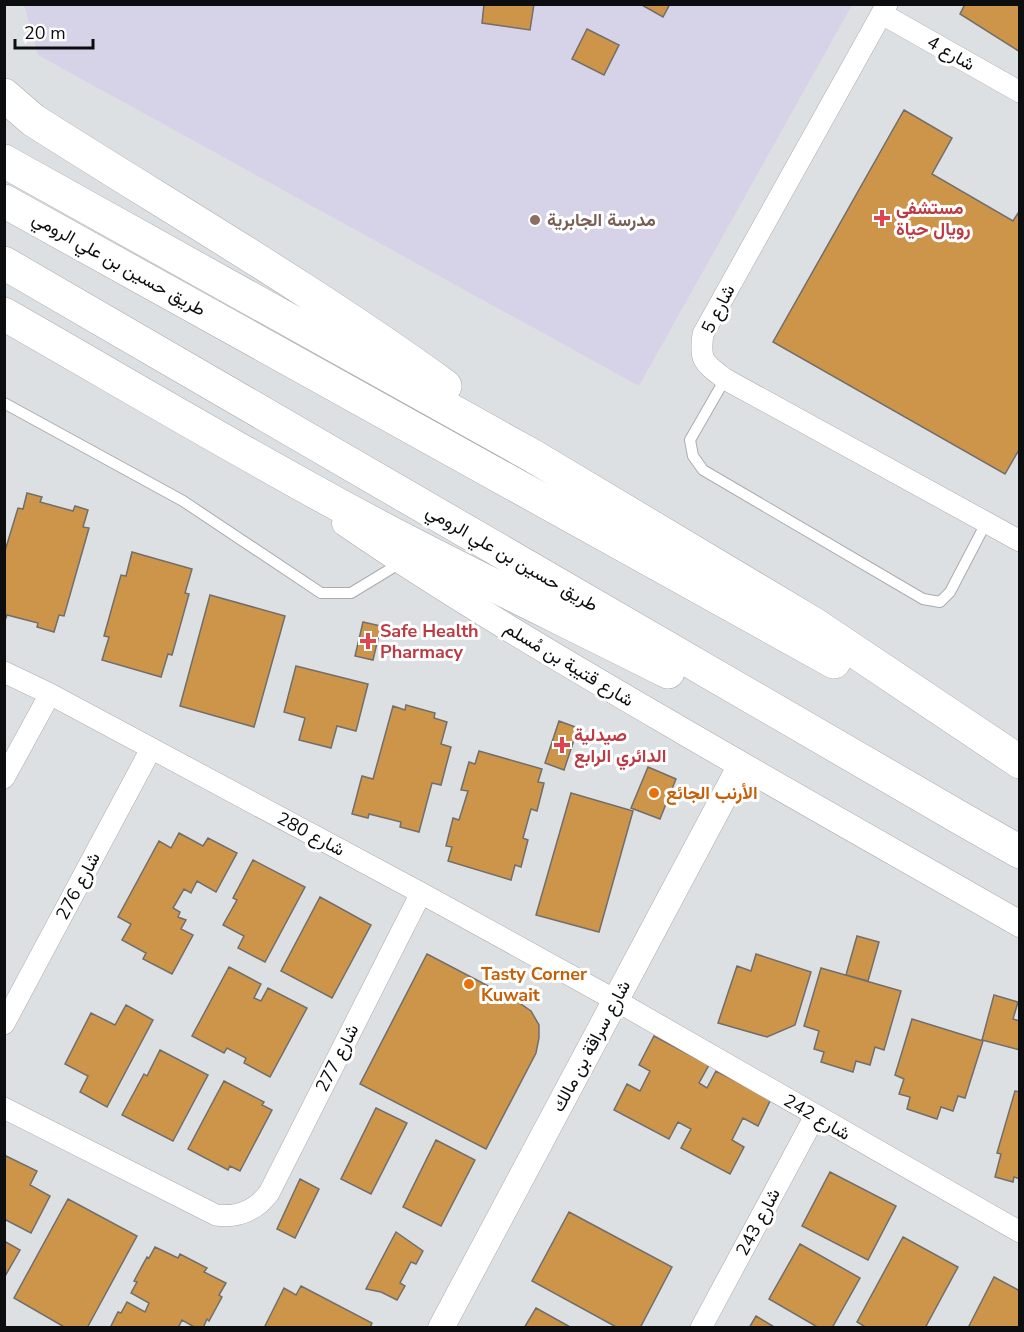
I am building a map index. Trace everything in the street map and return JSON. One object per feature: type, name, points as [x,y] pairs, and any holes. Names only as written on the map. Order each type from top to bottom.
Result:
[{"type":"highway","points":[[4,95],[33,120],[296,285],[407,358],[463,399],[533,456]]},
{"type":"highway","points":[[4,161],[533,456],[814,624],[1020,764]]},
{"type":"highway","name":"طريق حسين بن علي الرومي","points":[[5,201],[1020,764]]},
{"type":"highway","name":"طريق حسين بن علي الرومي","points":[[4,263],[1020,852]]},
{"type":"highway","points":[[4,314],[223,440],[454,566],[962,819]]},
{"type":"street","name":"شارع 4","points":[[885,9],[1020,92]]},
{"type":"street","name":"شارع 5","points":[[885,9],[704,334],[700,352],[708,366],[725,379],[1020,541]]},
{"type":"street","name":"شارع قتيبة بن مُسلم","points":[[223,440],[402,562],[544,651],[1020,924]]},
{"type":"street","name":"شارع 280","points":[[4,672],[151,748],[615,1000]]},
{"type":"street","points":[[4,778],[50,694]]},
{"type":"street","name":"شارع 276","points":[[4,1024],[151,748]]},
{"type":"street","name":"شارع سراقة بن مالك","points":[[441,1328],[741,765]]},
{"type":"street","name":"شارع 277","points":[[4,1108],[216,1215],[244,1213],[254,1208],[269,1193],[421,893]]},
{"type":"street","name":"شارع 242","points":[[615,1000],[1020,1232]]},
{"type":"street","name":"شارع 243","points":[[701,1328],[815,1116]]},
{"type":"lane","points":[[725,379],[690,440],[693,456],[704,470],[924,599],[940,602],[950,592],[986,523]]},
{"type":"lane","points":[[4,403],[183,501],[321,592],[351,593],[402,562]]},
{"type":"shaded area","name":"مدرسة الجابرية","points":[[24,5],[852,5],[639,386],[38,55]]},
{"type":"building","points":[[484,4],[534,4],[530,30],[482,23]]},
{"type":"building","points":[[640,4],[670,4],[663,17]]},
{"type":"building","points":[[965,4],[1020,4],[1020,52],[960,14]]},
{"type":"building","points":[[587,29],[619,45],[604,75],[572,59]]},
{"type":"building","points":[[904,110],[952,138],[932,174],[1013,221],[1020,210],[1020,448],[1005,474],[773,342]]},
{"type":"building","points":[[27,493],[42,497],[40,502],[73,511],[75,506],[88,510],[83,527],[89,528],[64,616],[59,615],[54,632],[37,627],[38,623],[7,615],[6,618],[4,617],[4,554],[18,508],[23,509]]},
{"type":"building","points":[[132,552],[192,569],[185,593],[189,594],[172,655],[168,654],[161,677],[102,660],[109,637],[104,636],[121,575],[126,576]]},
{"type":"building","points":[[210,595],[285,616],[254,727],[180,706]]},
{"type":"building","name":"Safe Health Pharmacy","points":[[363,622],[381,626],[373,660],[355,656]]},
{"type":"building","points":[[296,666],[368,684],[356,731],[337,726],[331,748],[299,740],[305,718],[284,712]]},
{"type":"building","points":[[406,705],[435,713],[434,718],[447,722],[441,744],[451,747],[441,785],[432,783],[419,832],[400,827],[401,822],[369,814],[368,818],[352,814],[362,776],[373,779],[393,706],[405,710]]},
{"type":"building","name":"صيدلية الدائري الرابع","points":[[559,721],[578,728],[564,770],[545,763]]},
{"type":"building","points":[[479,751],[542,769],[538,782],[544,783],[537,811],[531,809],[523,838],[528,840],[521,867],[515,865],[511,880],[448,861],[452,847],[446,846],[453,818],[459,820],[468,791],[461,790],[469,762],[475,764]]},
{"type":"building","name":"الأرنب الجائع","points":[[648,767],[676,779],[660,819],[631,808]]},
{"type":"building","points":[[571,793],[633,811],[599,932],[536,915]]},
{"type":"building","points":[[179,833],[203,846],[208,838],[237,853],[216,892],[197,881],[191,893],[184,889],[173,908],[180,912],[178,917],[186,920],[181,929],[193,935],[172,974],[143,959],[146,953],[122,940],[131,924],[118,917],[159,841],[171,848]]},
{"type":"building","points":[[253,860],[305,887],[265,962],[238,948],[244,936],[223,925],[237,900],[233,898]]},
{"type":"building","points":[[320,897],[371,925],[332,998],[281,971]]},
{"type":"building","points":[[857,936],[879,942],[868,981],[846,975]]},
{"type":"building","points":[[427,954],[515,1000],[531,1011],[539,1025],[536,1053],[486,1149],[360,1084]]},
{"type":"building","points":[[756,954],[811,972],[795,1025],[767,1037],[718,1023],[737,966],[751,971]]},
{"type":"building","points":[[229,967],[261,984],[254,998],[261,1001],[268,988],[307,1008],[270,1077],[244,1063],[246,1058],[227,1048],[224,1053],[192,1036]]},
{"type":"building","points":[[821,968],[901,991],[884,1050],[875,1047],[870,1065],[856,1061],[853,1072],[821,1062],[824,1052],[814,1049],[819,1031],[804,1026]]},
{"type":"building","points":[[994,995],[1018,1002],[1013,1019],[1020,1021],[1020,1050],[982,1040]]},
{"type":"building","points":[[126,1005],[153,1020],[107,1107],[80,1092],[88,1076],[65,1064],[91,1013],[115,1025]]},
{"type":"building","points":[[912,1019],[983,1041],[965,1098],[958,1096],[953,1111],[941,1107],[937,1119],[907,1109],[910,1097],[899,1094],[904,1079],[895,1075]]},
{"type":"building","points":[[654,1036],[709,1065],[699,1083],[707,1088],[716,1071],[771,1099],[758,1126],[743,1118],[732,1140],[744,1147],[730,1174],[681,1148],[691,1129],[678,1122],[669,1139],[614,1110],[627,1084],[640,1091],[650,1071],[639,1065]]},
{"type":"building","points":[[160,1050],[208,1075],[173,1141],[122,1115],[144,1074],[147,1076]]},
{"type":"building","points":[[224,1081],[264,1102],[262,1105],[272,1110],[240,1171],[230,1166],[228,1170],[188,1149]]},
{"type":"building","points":[[1015,1091],[1020,1092],[1020,1179],[1014,1177],[1013,1182],[995,1177],[1001,1154],[997,1153]]},
{"type":"building","points":[[376,1108],[407,1123],[371,1194],[341,1179]]},
{"type":"building","points":[[436,1140],[475,1160],[441,1226],[403,1207]]},
{"type":"building","points":[[4,1155],[37,1171],[30,1185],[50,1196],[31,1233],[4,1219]]},
{"type":"building","points":[[830,1172],[896,1206],[868,1260],[802,1226]]},
{"type":"building","points":[[300,1179],[319,1189],[295,1238],[277,1229]]},
{"type":"building","points":[[68,1199],[137,1236],[87,1328],[66,1328],[14,1298]]},
{"type":"building","points":[[569,1212],[672,1267],[640,1328],[618,1328],[532,1281]]},
{"type":"building","points":[[396,1232],[423,1251],[416,1264],[411,1262],[400,1283],[405,1286],[397,1300],[381,1292],[366,1289]]},
{"type":"building","points":[[903,1237],[958,1267],[925,1328],[867,1328],[857,1322]]},
{"type":"building","points":[[4,1241],[20,1250],[4,1278]]},
{"type":"building","points":[[800,1244],[860,1278],[832,1328],[819,1328],[769,1299]]},
{"type":"building","points":[[155,1247],[178,1258],[180,1254],[207,1268],[204,1272],[226,1283],[219,1295],[222,1297],[203,1328],[196,1328],[182,1320],[178,1328],[110,1328],[118,1312],[121,1313],[127,1302],[145,1312],[149,1303],[131,1293],[137,1282],[134,1281]]},
{"type":"building","points":[[994,1277],[1020,1291],[1020,1328],[968,1328]]},
{"type":"building","points":[[301,1286],[372,1323],[370,1328],[264,1328],[284,1288],[296,1295]]},
{"type":"building","points":[[536,1308],[572,1328],[524,1328]]},
{"type":"building","points":[[756,1316],[776,1328],[749,1328]]},
{"type":"place","name":"مستشفى رويال حياة","points":[[882,218]]},
{"type":"place","name":"مدرسة الجابرية","points":[[535,220]]},
{"type":"place","name":"Safe Health Pharmacy","points":[[368,641]]},
{"type":"place","name":"صيدلية الدائري الرابع","points":[[562,745]]},
{"type":"place","name":"الأرنب الجائع","points":[[654,793]]},
{"type":"place","name":"Tasty Corner Kuwait","points":[[469,984]]}]
